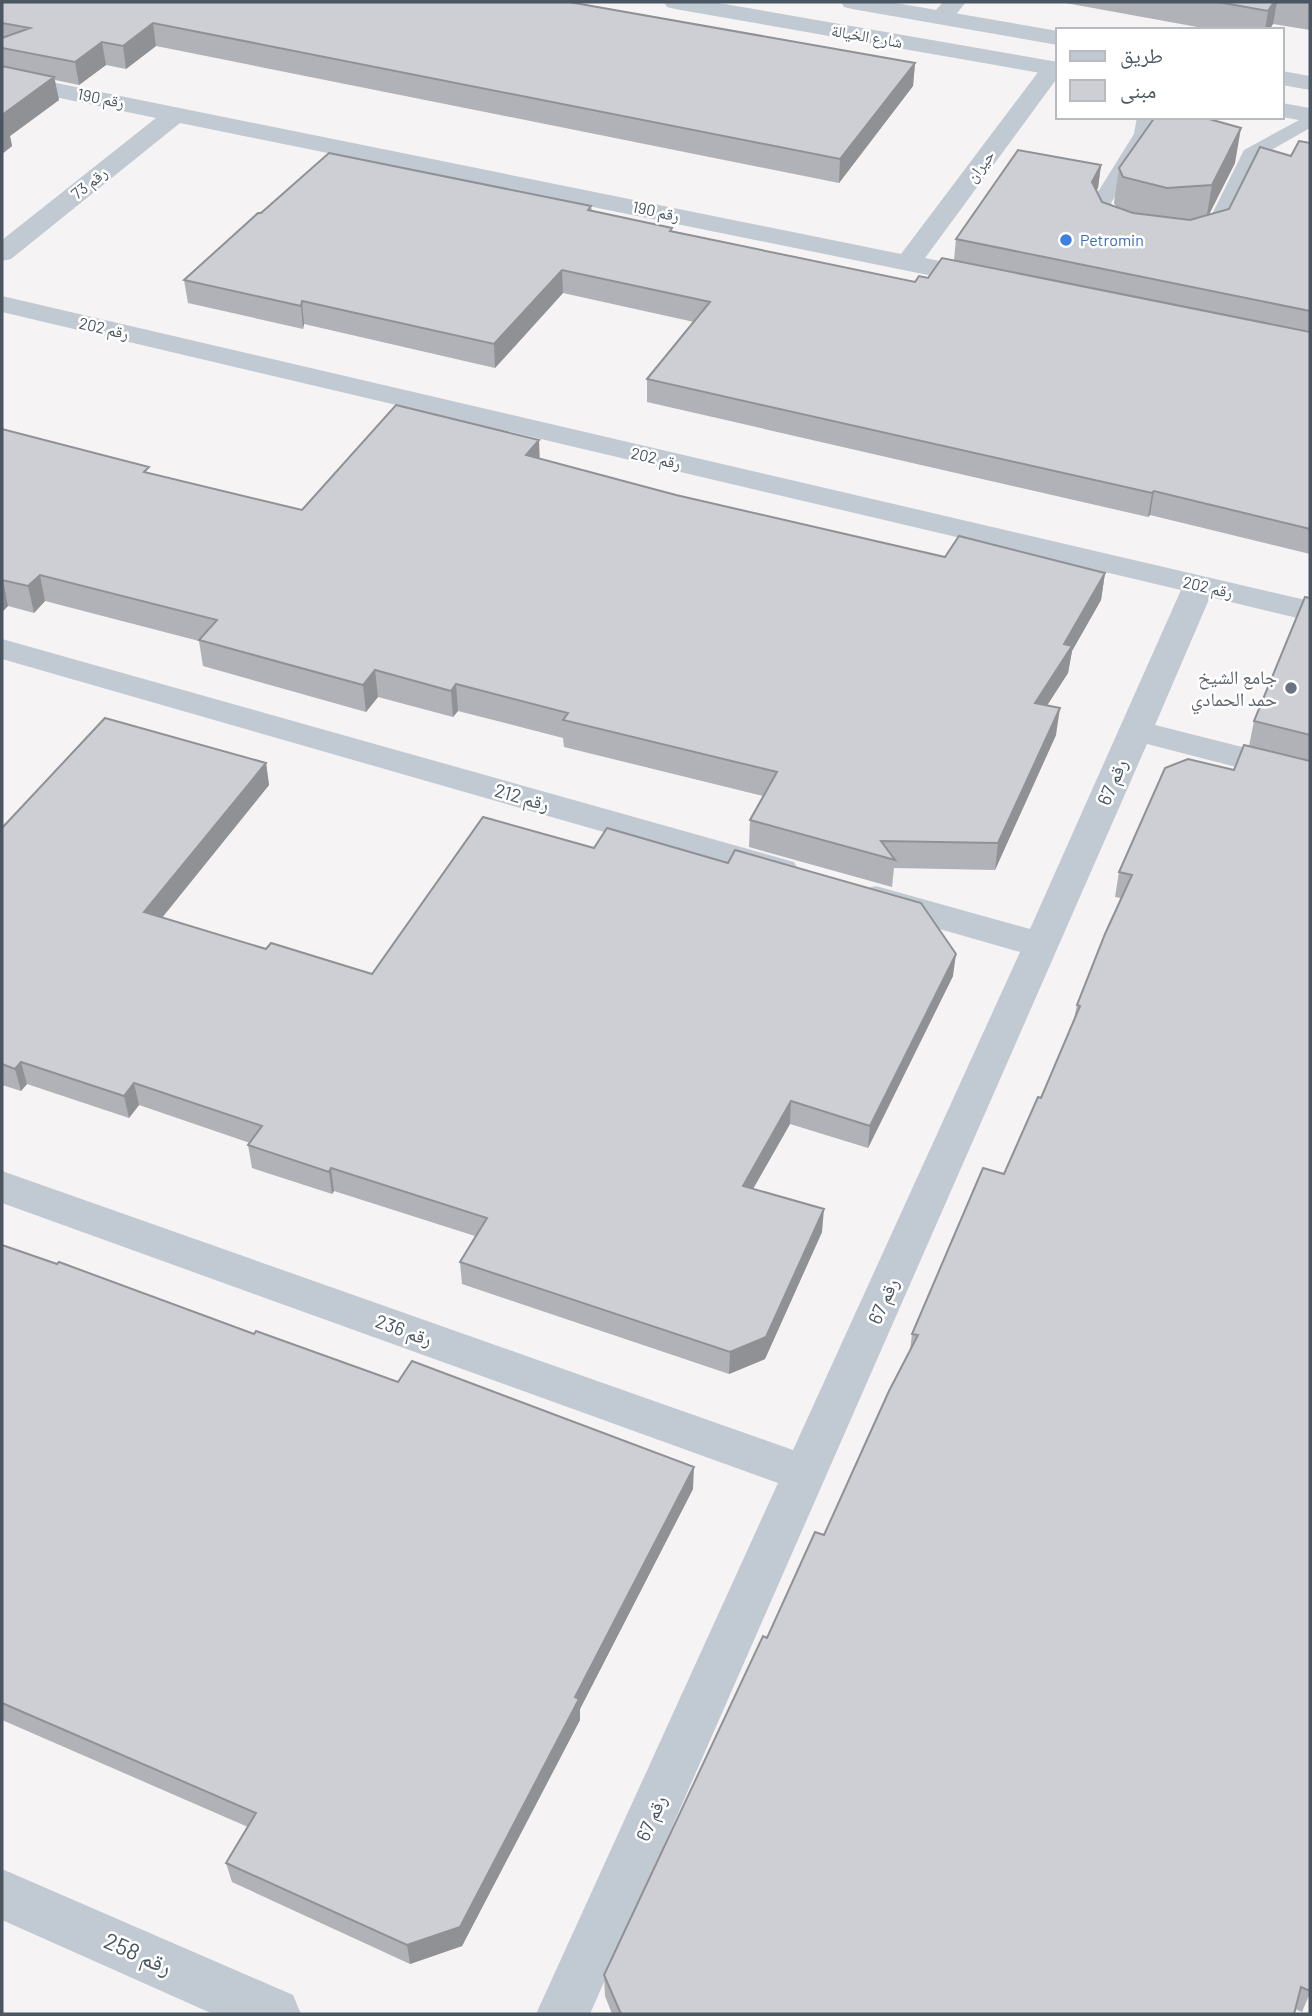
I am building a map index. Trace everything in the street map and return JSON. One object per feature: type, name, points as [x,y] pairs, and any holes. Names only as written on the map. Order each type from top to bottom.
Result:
[{"type":"street","name":"شارع الخيالة","points":[[675,2],[1056,69]]},
{"type":"street","name":"شارع الخيالة","points":[[852,2],[948,10],[1056,37]]},
{"type":"street","name":"حيران","points":[[908,263],[1056,69]]},
{"type":"street","points":[[1284,78],[1310,83]]},
{"type":"street","name":"رقم 190","points":[[2,79],[1015,285]]},
{"type":"street","points":[[1284,111],[1310,118]]},
{"type":"street","name":"رقم 73","points":[[2,253],[177,113]]},
{"type":"street","name":"رقم 202","points":[[2,304],[1310,611]]},
{"type":"street","name":"رقم 67","points":[[563,2014],[1042,945],[1199,585]]},
{"type":"street","name":"رقم 212","points":[[2,649],[1042,945]]},
{"type":"street","points":[[1135,730],[1310,775]]},
{"type":"street","name":"رقم 236","points":[[2,1187],[806,1474]]},
{"type":"street","name":"رقم 258","points":[[2,1894],[274,2014]]},
{"type":"lane","points":[[1176,233],[1187,234],[1216,226],[1251,154],[1310,118]]},
{"type":"lane","points":[[1142,228],[1107,218],[1101,203],[1144,134],[1147,119]]},
{"type":"building","points":[[2,2],[569,2],[915,63],[840,159],[153,23],[123,46],[102,42],[75,62],[2,48],[2,38],[30,28],[2,23]]},
{"type":"building","points":[[1218,2],[1274,2],[1268,11]]},
{"type":"building","points":[[2,66],[54,77],[2,115]]},
{"type":"building","points":[[1154,119],[1209,119],[1241,128],[1212,185],[1167,188],[1123,177],[1119,168]]},
{"type":"building","points":[[1299,141],[1310,143],[1310,311],[956,239],[1018,150],[1101,165],[1092,182],[1102,202],[1133,213],[1190,220],[1229,209],[1260,147],[1291,156]]},
{"type":"building","points":[[329,153],[591,206],[588,210],[672,228],[670,231],[915,282],[919,276],[928,278],[942,258],[1310,332],[1310,529],[1154,491],[1152,493],[647,379],[710,302],[562,270],[494,344],[302,301],[301,306],[184,280]]},
{"type":"building","points":[[396,405],[539,440],[526,455],[676,495],[945,557],[959,536],[1105,573],[1064,644],[1072,646],[1035,703],[1060,708],[998,843],[881,841],[895,860],[750,820],[777,772],[563,720],[568,713],[456,684],[451,691],[375,670],[363,685],[199,640],[217,620],[40,575],[28,586],[2,580],[2,429],[149,467],[144,472],[302,510]]},
{"type":"building","name":"جامع الشيخ حمد الحمادي","points":[[1305,597],[1310,598],[1310,735],[1254,721]]},
{"type":"building","points":[[105,718],[266,763],[144,912],[266,949],[271,943],[372,974],[483,817],[594,848],[607,828],[728,863],[735,850],[921,903],[956,954],[870,1126],[791,1101],[743,1186],[824,1209],[766,1337],[730,1352],[460,1262],[487,1218],[331,1168],[329,1172],[248,1145],[262,1126],[134,1083],[124,1096],[21,1062],[15,1069],[2,1064],[2,828]]},
{"type":"building","points":[[1244,745],[1310,761],[1310,1991],[1301,1987],[1294,2014],[621,2014],[604,1975],[763,1636],[767,1638],[815,1532],[824,1535],[889,1391],[918,1335],[912,1334],[983,1168],[1004,1174],[1038,1097],[1041,1098],[1080,1006],[1077,1005],[1105,934],[1132,875],[1119,872],[1165,768],[1188,759],[1234,770]]},
{"type":"building","points":[[2,1245],[57,1264],[59,1262],[254,1334],[256,1331],[398,1382],[412,1361],[694,1467],[575,1697],[579,1699],[460,1927],[407,1945],[226,1863],[256,1813],[2,1703]]},
{"type":"place","name":"Petromin","points":[[1066,240]]},
{"type":"place","name":"جامع الشيخ حمد الحمادي","points":[[1291,688]]}]
